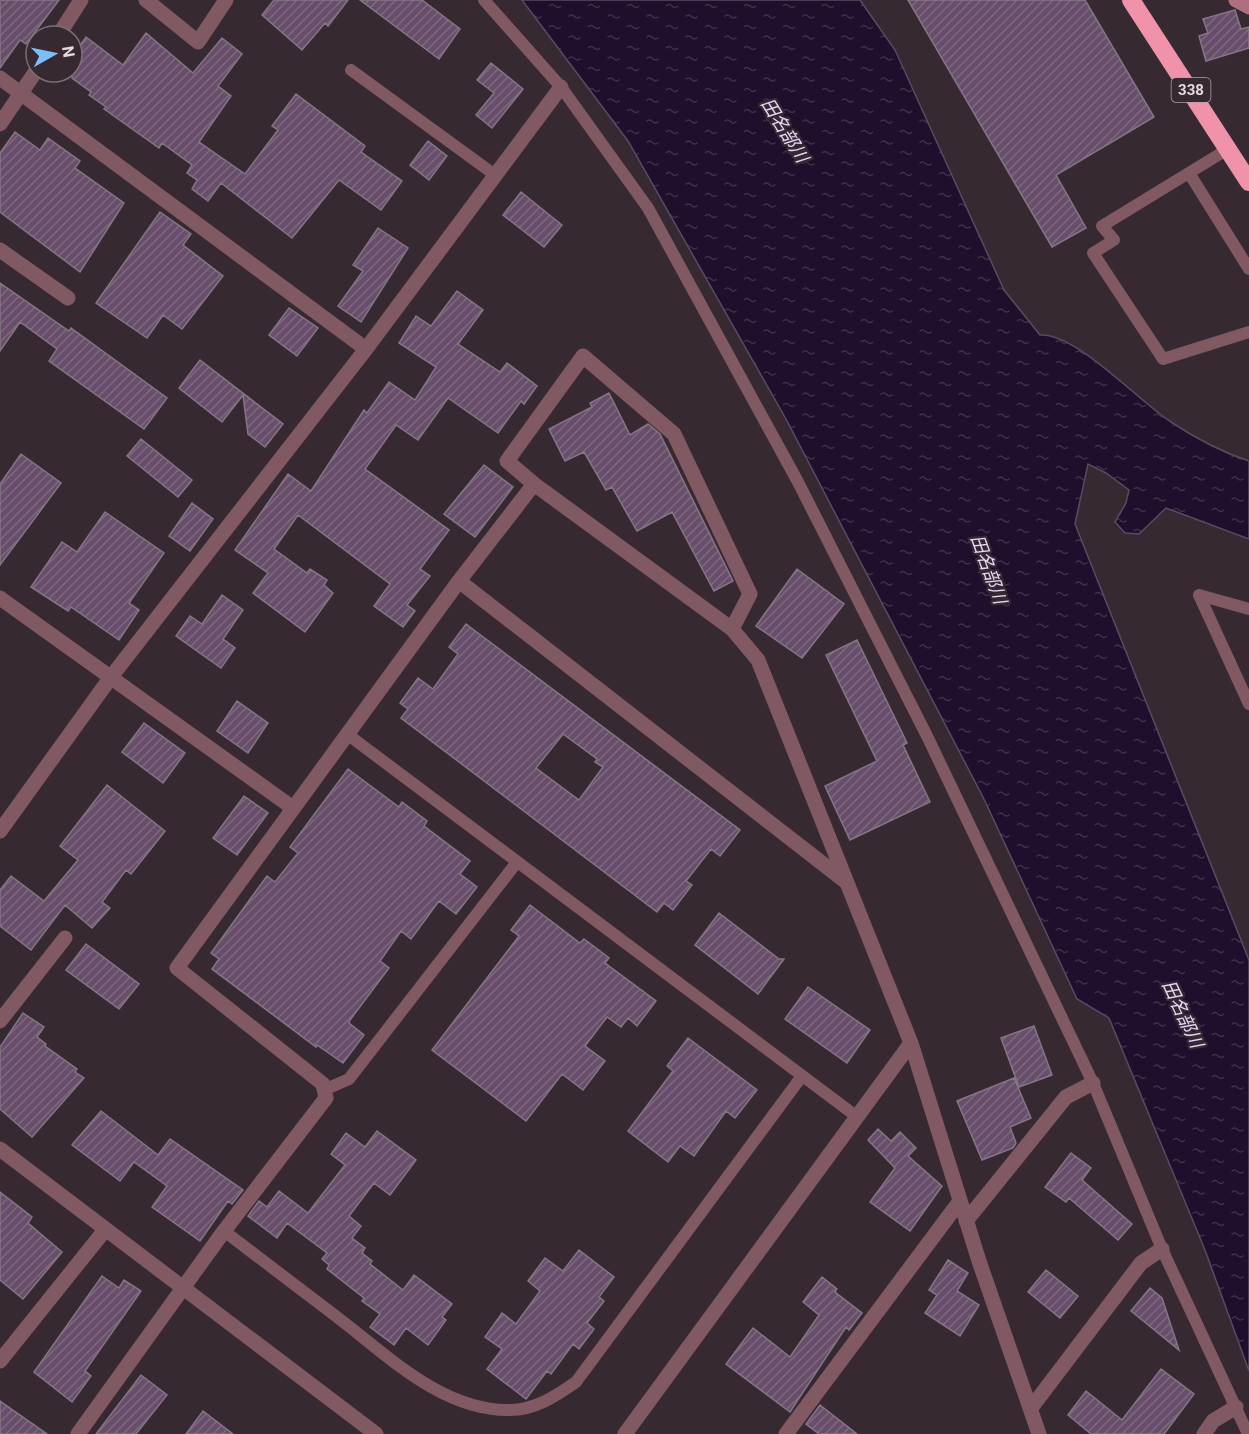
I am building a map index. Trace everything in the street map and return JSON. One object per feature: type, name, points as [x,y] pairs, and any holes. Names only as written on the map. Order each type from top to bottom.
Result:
[{"type":"highway","name":"338","points":[[1131,0],[1249,182]]},
{"type":"street","points":[[66,24],[81,0]]},
{"type":"street","points":[[146,0],[198,42],[226,0]]},
{"type":"street","points":[[1236,0],[1249,7]]},
{"type":"street","points":[[0,78],[366,349]]},
{"type":"street","points":[[0,124],[28,84]]},
{"type":"street","points":[[0,831],[111,677],[366,349],[561,87]]},
{"type":"street","points":[[0,250],[68,298]]},
{"type":"street","points":[[732,628],[750,594],[674,434],[583,356],[507,461],[534,484],[732,628],[758,660],[911,1042],[996,1313],[1039,1434]]},
{"type":"street","points":[[78,1434],[184,1290],[224,1231],[326,1098],[323,1083],[177,968],[459,581],[534,484]]},
{"type":"street","points":[[459,581],[845,880]]},
{"type":"street","points":[[0,597],[293,808]]},
{"type":"street","points":[[0,1021],[64,938]]},
{"type":"street","points":[[625,1434],[911,1042]]},
{"type":"street","points":[[966,1221],[1066,1097],[1093,1083]]},
{"type":"street","points":[[0,1149],[376,1434]]},
{"type":"street","points":[[786,1434],[960,1201]]},
{"type":"street","points":[[0,1360],[105,1230]]},
{"type":"street","points":[[1031,1408],[1141,1263],[1162,1249]]},
{"type":"street","points":[[1204,1434],[1213,1421],[1236,1407]]},
{"type":"lane","points":[[484,0],[561,87],[648,208],[798,482],[927,736],[1093,1083],[1162,1249],[1248,1434]]},
{"type":"lane","points":[[351,70],[495,175]]},
{"type":"lane","points":[[1228,149],[1102,226],[1114,240],[1093,254],[1164,359],[1249,332]]},
{"type":"lane","points":[[1189,173],[1249,269]]},
{"type":"lane","points":[[1249,609],[1199,596],[1249,704]]},
{"type":"lane","points":[[347,734],[856,1116]]},
{"type":"lane","points":[[324,1090],[349,1078],[517,862]]},
{"type":"lane","points":[[224,1231],[418,1379],[440,1391],[484,1407],[511,1411],[536,1406],[576,1382],[802,1076]]},
{"type":"water","name":"田名部川","points":[[522,0],[860,0],[895,50],[1004,290],[1040,335],[1055,337],[1071,345],[1089,356],[1171,422],[1209,444],[1249,461],[1249,539],[1166,508],[1139,534],[1125,533],[1115,522],[1126,503],[1129,490],[1106,473],[1088,464],[1075,524],[1249,960],[1249,1371],[1205,1250],[1109,1018],[1077,999],[984,799],[786,419],[628,141]]},
{"type":"building","points":[[0,0],[59,0],[41,24],[24,24],[24,43],[20,40],[0,68]]},
{"type":"building","points":[[274,0],[348,0],[328,26],[325,23],[302,50],[262,15]]},
{"type":"building","points":[[360,0],[422,0],[460,29],[439,59]]},
{"type":"building","points":[[908,0],[1085,0],[1154,117],[1056,175],[1086,228],[1052,247]]},
{"type":"building","points":[[1235,10],[1241,29],[1249,27],[1249,48],[1206,61],[1199,36],[1208,33],[1203,19]]},
{"type":"building","points":[[146,33],[193,73],[222,38],[242,54],[218,86],[231,96],[199,142],[245,174],[278,130],[272,126],[296,94],[365,146],[361,152],[402,181],[381,210],[339,180],[292,238],[221,183],[208,201],[192,189],[197,180],[187,173],[192,165],[162,143],[159,148],[104,109],[106,107],[89,95],[91,92],[80,84],[84,84],[84,40],[86,37],[123,65]]},
{"type":"building","points":[[491,63],[523,89],[492,128],[476,115],[494,93],[477,80]]},
{"type":"building","points":[[15,132],[40,150],[48,138],[80,161],[75,168],[124,203],[80,272],[0,212],[0,153]]},
{"type":"building","points":[[428,141],[447,156],[429,180],[410,165]]},
{"type":"building","points":[[521,192],[562,225],[544,247],[503,215]]},
{"type":"building","points":[[160,212],[191,234],[183,245],[223,276],[182,329],[163,315],[147,338],[96,303]]},
{"type":"building","points":[[378,228],[408,248],[361,322],[338,306],[363,271],[353,265]]},
{"type":"building","points":[[0,283],[69,331],[71,328],[167,398],[144,429],[49,361],[57,349],[20,322],[0,351]]},
{"type":"building","points":[[457,291],[483,310],[458,344],[500,372],[507,363],[537,386],[524,404],[521,401],[498,433],[448,398],[418,440],[396,425],[365,469],[449,530],[420,569],[430,576],[407,605],[415,611],[403,627],[374,606],[390,584],[298,515],[274,549],[307,573],[310,569],[327,580],[324,585],[333,593],[305,632],[253,593],[268,573],[235,550],[288,474],[311,491],[364,410],[367,413],[389,382],[415,400],[436,367],[399,343],[416,316],[431,326]]},
{"type":"building","points":[[289,308],[318,328],[297,356],[269,335]]},
{"type":"building","points":[[200,360],[283,424],[265,447],[248,434],[243,395],[222,422],[179,388]]},
{"type":"building","points":[[609,393],[630,435],[648,424],[660,434],[733,581],[714,591],[672,512],[637,531],[612,487],[606,490],[584,452],[565,461],[549,429],[592,407],[590,403]]},
{"type":"building","points":[[141,439],[192,480],[178,497],[127,456]]},
{"type":"building","points":[[21,454],[61,483],[0,565],[0,484]]},
{"type":"building","points":[[484,465],[513,487],[475,537],[444,514]]},
{"type":"building","points":[[192,503],[213,519],[190,551],[169,536]]},
{"type":"building","points":[[105,512],[164,553],[129,603],[139,610],[119,640],[71,607],[68,611],[31,587],[62,542],[77,552]]},
{"type":"building","points":[[797,569],[844,604],[802,658],[756,626]]},
{"type":"building","points":[[222,595],[243,610],[223,639],[235,648],[221,668],[176,636],[190,616],[202,624]]},
{"type":"building","points":[[466,624],[740,830],[720,856],[711,849],[686,881],[692,885],[673,910],[664,903],[657,912],[401,718],[408,709],[400,703],[418,678],[433,689],[458,654],[449,647]],"holes":[[[563,734],[597,759],[595,762],[603,767],[579,800],[536,768]]]},
{"type":"building","points":[[857,640],[907,743],[903,745],[930,802],[850,840],[825,786],[877,761],[826,655]]},
{"type":"building","points":[[237,701],[268,723],[248,753],[217,731]]},
{"type":"building","points":[[144,723],[185,753],[163,783],[122,752]]},
{"type":"building","points":[[348,769],[399,807],[402,802],[427,821],[424,826],[470,861],[460,874],[477,887],[456,914],[439,901],[411,939],[401,931],[380,961],[389,968],[350,1020],[349,1023],[364,1035],[343,1063],[317,1045],[316,1047],[212,969],[219,959],[211,953],[267,876],[275,882],[298,853],[290,847]]},
{"type":"building","points":[[107,785],[165,831],[131,874],[126,870],[102,902],[110,908],[92,928],[65,905],[31,950],[0,926],[0,890],[11,876],[44,901],[78,860],[60,846]]},
{"type":"building","points":[[244,796],[268,813],[237,855],[213,838]]},
{"type":"building","points":[[530,905],[580,943],[584,939],[609,958],[605,963],[656,1001],[637,1026],[628,1018],[621,1027],[607,1017],[585,1046],[605,1061],[583,1090],[562,1074],[526,1121],[432,1050],[519,936],[511,930]]},
{"type":"building","points":[[719,913],[779,959],[784,959],[758,994],[695,945]]},
{"type":"building","points":[[86,944],[139,984],[119,1009],[66,970]]},
{"type":"building","points":[[808,987],[870,1030],[847,1063],[785,1019]]},
{"type":"building","points":[[23,1013],[44,1027],[37,1037],[46,1044],[45,1046],[77,1069],[75,1072],[84,1078],[32,1137],[0,1109],[0,1047]]},
{"type":"building","points":[[1034,1026],[1052,1075],[1019,1087],[1001,1038]]},
{"type":"building","points":[[688,1038],[757,1090],[735,1118],[726,1111],[694,1156],[680,1146],[668,1162],[628,1131],[673,1071],[667,1066]]},
{"type":"building","points":[[1014,1078],[1031,1118],[1010,1127],[1016,1143],[1013,1148],[982,1160],[957,1101]]},
{"type":"building","points":[[101,1111],[158,1155],[170,1139],[243,1190],[232,1204],[228,1201],[200,1241],[152,1207],[167,1186],[134,1162],[120,1181],[72,1145]]},
{"type":"building","points":[[878,1129],[891,1141],[900,1132],[916,1148],[908,1156],[942,1186],[910,1231],[870,1202],[895,1168],[868,1140]]},
{"type":"building","points":[[377,1131],[416,1160],[390,1195],[374,1183],[349,1216],[361,1226],[352,1238],[365,1248],[362,1253],[372,1261],[370,1264],[403,1290],[414,1275],[452,1304],[442,1317],[446,1320],[428,1345],[406,1328],[394,1345],[370,1327],[380,1314],[362,1301],[364,1298],[327,1269],[329,1265],[322,1259],[327,1253],[287,1223],[277,1238],[248,1216],[259,1201],[267,1207],[279,1191],[308,1213],[345,1165],[331,1154],[346,1133],[365,1147]]},
{"type":"building","points":[[1071,1153],[1091,1168],[1082,1180],[1132,1224],[1118,1240],[1069,1198],[1066,1202],[1045,1187]]},
{"type":"building","points":[[0,1192],[32,1217],[28,1223],[62,1252],[23,1299],[0,1280]]},
{"type":"building","points":[[579,1250],[614,1277],[599,1297],[604,1301],[587,1323],[594,1329],[579,1349],[573,1344],[551,1374],[547,1371],[526,1399],[487,1369],[502,1349],[485,1337],[502,1313],[516,1324],[540,1291],[528,1281],[545,1258],[563,1271]]},
{"type":"building","points":[[948,1260],[968,1273],[957,1291],[979,1305],[960,1336],[925,1313],[937,1295],[929,1290]]},
{"type":"building","points":[[1046,1270],[1078,1296],[1060,1318],[1028,1292]]},
{"type":"building","points":[[102,1276],[119,1288],[124,1280],[141,1291],[85,1371],[91,1376],[72,1402],[34,1372]]},
{"type":"building","points":[[822,1277],[837,1289],[835,1292],[862,1313],[849,1330],[846,1327],[790,1412],[726,1364],[753,1328],[790,1357],[819,1315],[803,1302]]},
{"type":"building","points":[[1150,1288],[1162,1298],[1179,1350],[1131,1311]]},
{"type":"building","points":[[1161,1369],[1194,1394],[1164,1434],[1091,1434],[1068,1415],[1086,1391],[1122,1420]]},
{"type":"building","points":[[141,1375],[167,1395],[136,1434],[96,1434]]},
{"type":"building","points":[[0,1401],[47,1434],[0,1434]]},
{"type":"building","points":[[820,1405],[857,1434],[819,1434],[806,1424]]},
{"type":"building","points":[[203,1411],[233,1434],[186,1434]]}]
